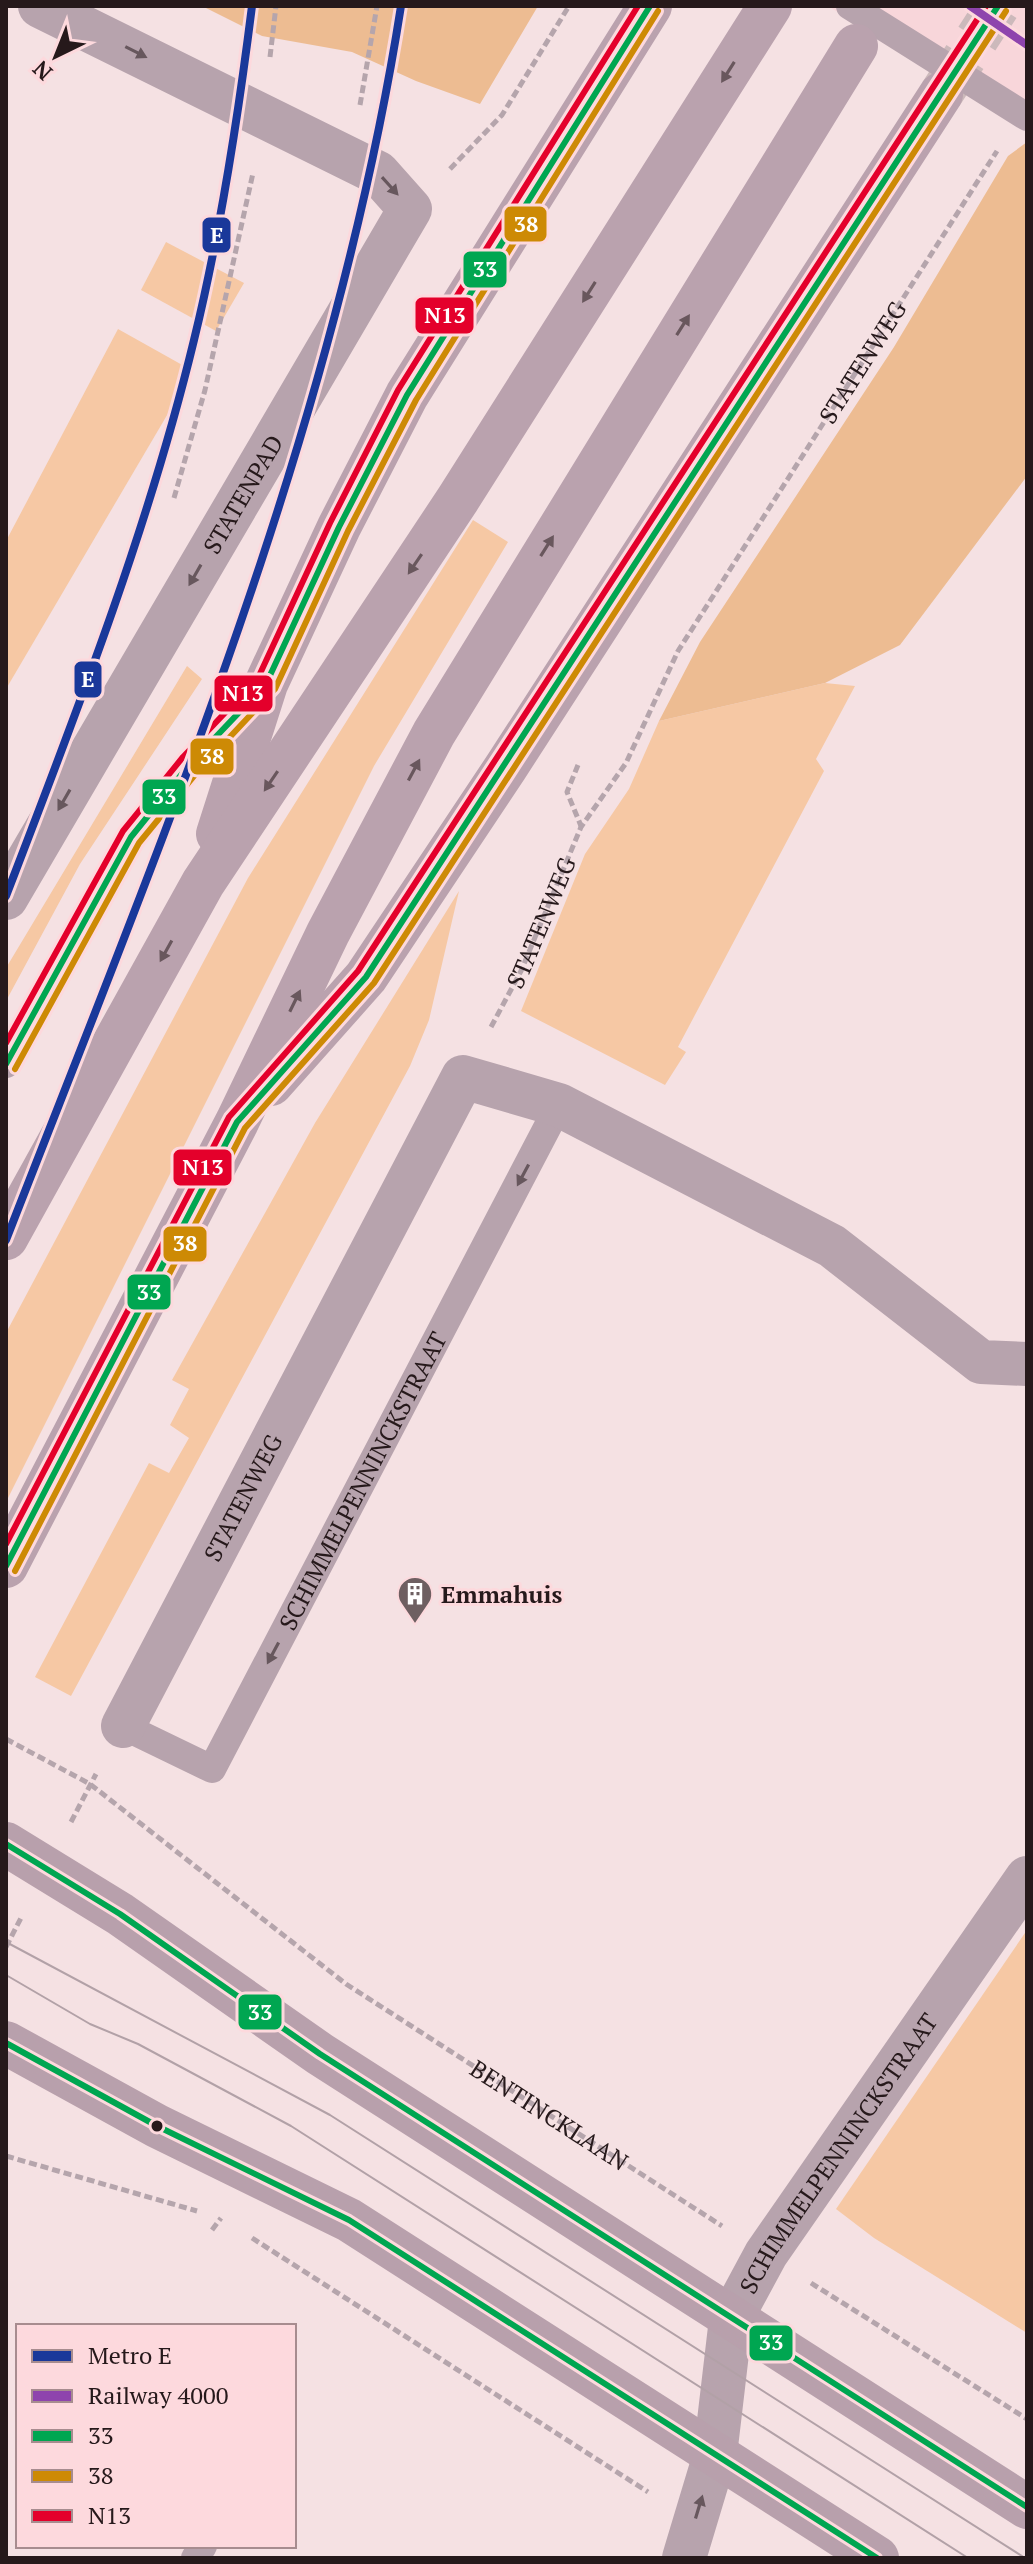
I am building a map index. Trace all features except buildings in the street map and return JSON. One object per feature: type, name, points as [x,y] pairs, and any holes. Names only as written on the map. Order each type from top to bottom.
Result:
[{"type":"main road","points":[[203,883],[266,684],[339,527],[407,395],[650,6]]},
{"type":"main road","points":[[6,1238],[203,883],[458,499],[770,6]]},
{"type":"main road","points":[[6,1566],[237,1122],[328,933],[434,733],[853,26]]},
{"type":"main road","points":[[237,1122],[366,977],[515,754],[941,94]]},
{"type":"street","points":[[40,6],[378,173],[410,209]]},
{"type":"street","name":"STATENPAD","points":[[6,898],[410,209]]},
{"type":"street","points":[[463,1077],[559,1105],[832,1246],[981,1362],[1027,1364]]},
{"type":"street","name":"STATENWEG","points":[[123,1726],[463,1077]]},
{"type":"street","points":[[6,1844],[83,1889],[320,2054],[1027,2507]]},
{"type":"street","name":"SCHIMMELPENNINCKSTRAAT","points":[[689,2540],[715,2455],[731,2319],[766,2254],[1027,1878]]},
{"type":"street","points":[[6,2043],[157,2126],[349,2220],[877,2558]]},
{"type":"lane","points":[[853,26],[1027,117]]},
{"type":"lane","points":[[6,1064],[131,837],[190,764],[266,684]]},
{"type":"lane","name":"SCHIMMELPENNINCKSTRAAT","points":[[123,1726],[212,1769],[559,1105]]},
{"type":"path","points":[[171,506],[209,375],[244,224],[276,6]]},
{"type":"path","points":[[410,209],[502,115],[569,6]]},
{"type":"path","name":"STATENWEG","points":[[463,1077],[521,971],[581,827],[626,763],[678,651],[1000,145]]},
{"type":"path","name":"BENTINCKLAAN","points":[[6,1739],[90,1784],[346,1984],[1027,2419]]},
{"type":"path","points":[[6,2156],[221,2218],[234,2226]]},
{"type":"path","points":[[212,2230],[221,2218]]},
{"type":"path","points":[[247,2235],[689,2540]]},
{"type":"shaded area","points":[[202,6],[538,6],[480,104],[416,81],[352,52],[262,36]]},
{"type":"shaded area","points":[[828,6],[1027,6],[1027,131]]},
{"type":"shaded area","points":[[1027,142],[1027,476],[900,645],[825,683],[659,721],[700,642],[894,347],[1008,156]]},
{"type":"shaded area","points":[[166,242],[244,283],[216,331],[141,290]]},
{"type":"shaded area","points":[[118,329],[193,371],[6,689],[6,541]]},
{"type":"shaded area","points":[[473,520],[508,542],[374,766],[6,1502],[6,1333],[248,878]]},
{"type":"shaded area","points":[[187,666],[202,679],[80,864],[6,1001],[6,968]]},
{"type":"shaded area","points":[[825,683],[855,686],[816,759],[824,771],[678,1047],[686,1052],[665,1085],[521,1011],[585,854],[629,789],[659,721]]},
{"type":"shaded area","points":[[459,891],[429,1020],[410,1066],[71,1696],[35,1677],[149,1463],[169,1473],[189,1438],[170,1425],[189,1389],[172,1380],[315,1123]]},
{"type":"shaded area","points":[[1027,1930],[1027,2333],[874,2238],[836,2209]]},
{"type":"tunnel","points":[[941,94],[998,6]]},
{"type":"tram line","points":[[6,1942],[330,2115],[1025,2558]]},
{"type":"tram line","points":[[6,1975],[90,2024],[138,2044],[291,2126],[968,2558]]},
{"type":"metro line","name":"E","points":[[6,896],[109,621],[176,411],[221,216],[252,6]]},
{"type":"metro line","name":"E","points":[[6,1240],[182,786],[288,479],[333,323],[371,165],[401,6]]},
{"type":"rail line","name":"4000","points":[[970,6],[1027,45]]},
{"type":"transit line","name":"N13","points":[[6,1043],[123,831],[183,757],[258,678],[330,523],[398,390],[638,6]]},
{"type":"transit line","name":"33","points":[[6,1064],[131,837],[190,764],[266,684],[339,527],[407,395],[650,6]]},
{"type":"transit line","name":"N13","points":[[6,1544],[229,1117],[358,971],[986,6]]},
{"type":"transit line","name":"33","points":[[6,1566],[237,1122],[366,977],[998,6]]},
{"type":"transit line","name":"38","points":[[15,1069],[139,843],[198,771],[275,689],[348,531],[416,400],[658,11]]},
{"type":"transit line","name":"38","points":[[15,1571],[245,1128],[374,983],[1006,11]]},
{"type":"transit line","name":"33","points":[[6,1844],[120,1914],[320,2054],[1027,2507]]},
{"type":"transit line","name":"33","points":[[6,2043],[157,2126],[349,2220],[877,2558]]},
{"type":"place","name":"Emmahuis","points":[[415,1625]]}]
